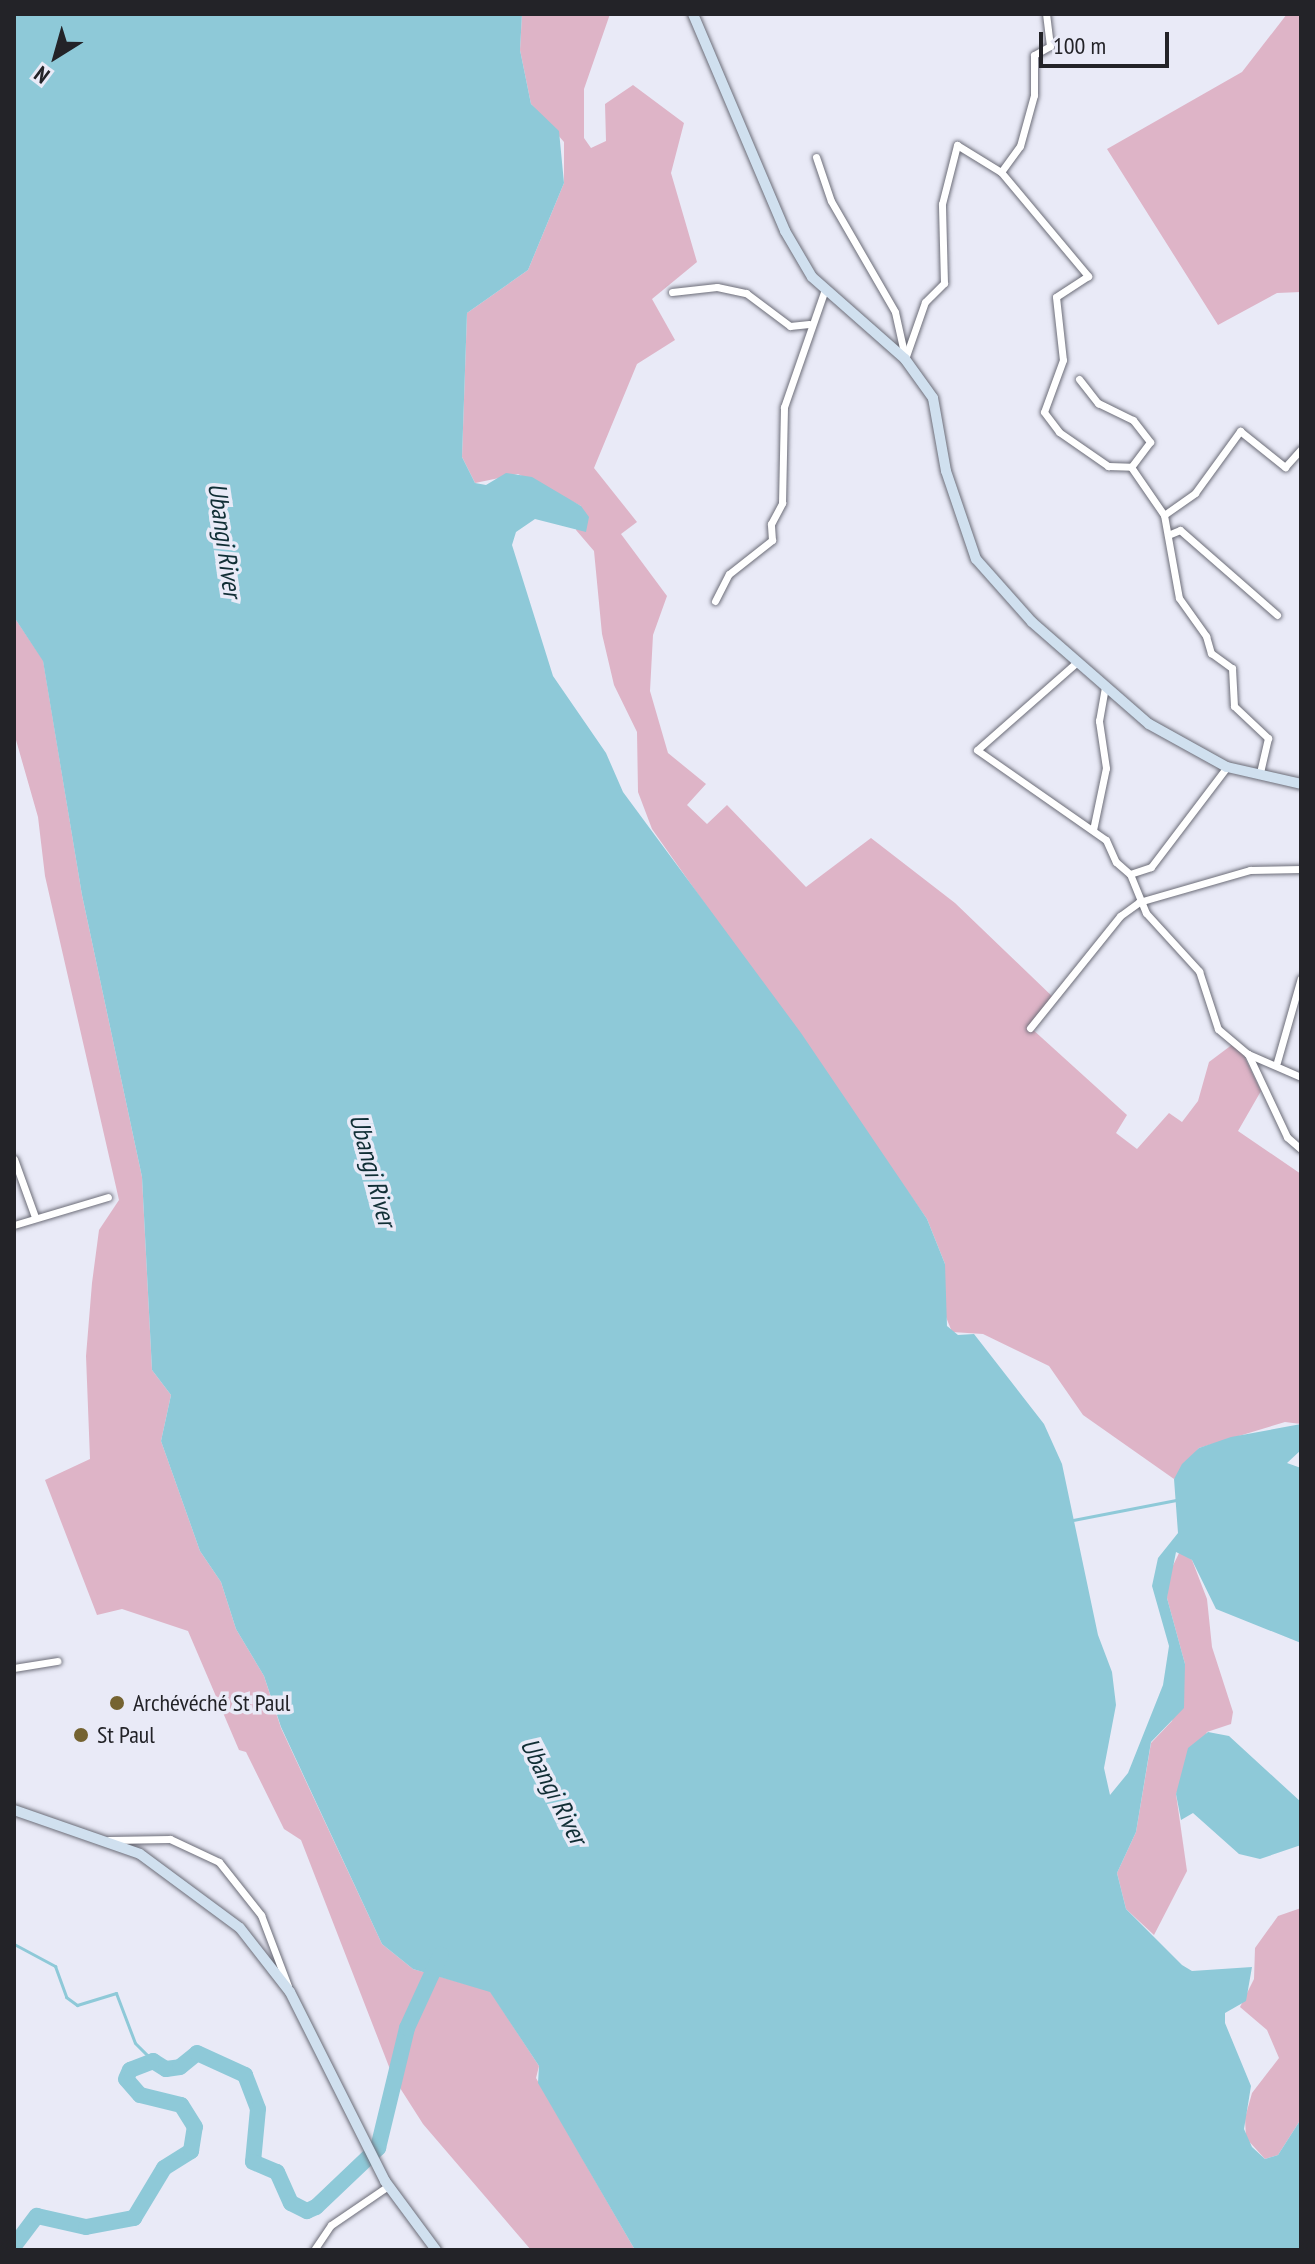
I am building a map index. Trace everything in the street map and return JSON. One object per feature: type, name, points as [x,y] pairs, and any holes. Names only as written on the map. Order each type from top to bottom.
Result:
[{"type":"main road","points":[[693,14],[785,231],[824,292],[905,359],[933,398],[946,471],[976,559],[1077,662],[1149,724],[1227,767],[1301,784]]},
{"type":"main road","points":[[14,1810],[109,1840],[206,1897],[249,1939],[290,1992],[386,2183],[436,2250]]},
{"type":"street","points":[[1001,172],[1020,146],[1034,95],[1034,55],[1050,46],[1046,14]]},
{"type":"street","points":[[905,359],[925,302],[944,283],[942,204],[957,145],[1001,172],[1088,276],[1056,297],[1061,376],[1044,412],[1059,432],[1108,466],[1131,467]]},
{"type":"street","points":[[816,157],[831,201],[895,312],[905,359]]},
{"type":"street","points":[[672,292],[717,287],[746,293],[790,326],[809,324]]},
{"type":"street","points":[[715,601],[729,574],[772,540],[771,524],[782,503],[784,407],[802,365],[809,324],[824,292]]},
{"type":"street","points":[[1079,379],[1098,403],[1133,420],[1150,442],[1131,467]]},
{"type":"street","points":[[1164,515],[1195,493],[1240,431],[1285,467],[1301,449]]},
{"type":"street","points":[[1131,467],[1164,515],[1179,598],[1206,636],[1211,653],[1232,668],[1234,706],[1268,738],[1260,773]]},
{"type":"street","points":[[1168,535],[1180,530],[1277,615]]},
{"type":"street","points":[[1077,662],[977,750],[1093,830],[1130,874],[1139,902],[1199,971],[1218,1029],[1248,1054],[1277,1062],[1301,1077]]},
{"type":"street","points":[[1093,830],[1106,768],[1099,721],[1105,688]]},
{"type":"street","points":[[1130,874],[1151,867],[1227,767]]},
{"type":"street","points":[[1030,1028],[1120,916],[1139,902],[1250,870],[1301,869]]},
{"type":"street","points":[[1277,1062],[1301,978]]},
{"type":"street","points":[[1248,1054],[1287,1137],[1301,1149]]},
{"type":"street","points":[[14,1159],[35,1217]]},
{"type":"street","points":[[14,1225],[108,1197]]},
{"type":"street","points":[[14,1668],[57,1661]]},
{"type":"street","points":[[109,1840],[170,1839],[219,1862],[272,1936],[290,1992]]},
{"type":"street","points":[[314,2250],[331,2225],[386,2183]]},
{"type":"shaded area","points":[[522,14],[610,14],[584,89],[584,138],[591,148],[606,141],[605,104],[633,85],[684,123],[671,173],[697,262],[652,299],[675,340],[637,364],[594,468],[637,522],[621,534],[667,596],[653,635],[650,691],[668,753],[706,784],[687,805],[707,824],[727,805],[806,887],[871,838],[955,903],[1056,1000],[1031,1028],[1127,1115],[1116,1133],[1137,1149],[1169,1113],[1182,1122],[1198,1101],[1209,1062],[1237,1041],[1261,1091],[1238,1131],[1301,1174],[1301,1424],[1285,1422],[1199,1448],[1174,1479],[1083,1415],[1049,1366],[983,1334],[952,1332],[942,1307],[945,1264],[927,1219],[652,829],[638,792],[637,732],[614,685],[602,634],[594,551],[576,530],[581,506],[518,474],[475,483],[462,457],[467,313],[528,270],[564,183],[564,142],[531,104],[520,50]]},
{"type":"shaded area","points":[[1287,14],[1301,14],[1301,292],[1277,293],[1218,325],[1107,149],[1242,72]]},
{"type":"shaded area","points":[[14,617],[43,660],[82,895],[142,1177],[152,1370],[171,1395],[161,1441],[200,1551],[221,1582],[236,1629],[264,1676],[281,1728],[382,1944],[413,1969],[490,1991],[539,2066],[536,2078],[635,2250],[531,2250],[423,2124],[393,2077],[301,1840],[284,1829],[246,1752],[239,1750],[188,1631],[122,1609],[97,1615],[45,1480],[90,1459],[86,1356],[92,1283],[99,1230],[119,1200],[45,876],[38,817],[14,733]]},
{"type":"shaded area","points":[[1180,1551],[1192,1560],[1207,1599],[1212,1647],[1233,1712],[1231,1724],[1207,1732],[1176,1794],[1187,1871],[1154,1935],[1126,1909],[1117,1873],[1136,1832],[1151,1743],[1172,1721],[1185,1664],[1167,1598],[1168,1576]]},
{"type":"shaded area","points":[[1301,1908],[1301,2119],[1278,2155],[1265,2159],[1246,2138],[1245,2118],[1252,2093],[1279,2058],[1267,2030],[1240,2007],[1254,1979],[1255,1948],[1278,1916]]},
{"type":"water","name":"Ubangi River","points":[[14,14],[522,14],[520,50],[531,104],[559,131],[564,183],[528,270],[467,313],[462,457],[475,483],[486,485],[506,473],[532,477],[581,506],[589,517],[586,532],[535,519],[516,532],[512,545],[553,676],[606,753],[623,792],[801,1033],[927,1219],[945,1264],[947,1326],[958,1335],[974,1334],[1044,1424],[1062,1464],[1098,1635],[1112,1672],[1116,1705],[1104,1768],[1110,1795],[1128,1773],[1163,1685],[1169,1646],[1152,1586],[1158,1558],[1178,1533],[1174,1479],[1182,1464],[1199,1448],[1231,1437],[1301,1424],[1301,1450],[1287,1463],[1301,1468],[1301,1643],[1216,1609],[1192,1560],[1176,1552],[1167,1598],[1185,1664],[1184,1708],[1151,1742],[1136,1832],[1117,1873],[1126,1909],[1182,1965],[1192,1971],[1252,1967],[1246,2001],[1225,2013],[1225,2023],[1251,2086],[1244,2129],[1252,2147],[1265,2159],[1278,2155],[1301,2119],[1301,2250],[635,2250],[538,2083],[539,2066],[490,1992],[413,1969],[382,1944],[281,1727],[264,1676],[236,1629],[221,1582],[200,1551],[161,1441],[171,1395],[152,1370],[142,1177],[82,895],[43,661],[14,617]]},
{"type":"water","points":[[1208,1732],[1229,1736],[1301,1802],[1301,1845],[1260,1859],[1239,1854],[1193,1813],[1181,1820],[1176,1794],[1188,1748]]},
{"type":"waterway","points":[[1073,1520],[1176,1500]]},
{"type":"waterway","points":[[14,1944],[55,1966],[66,1997],[77,2005],[116,1993],[135,2043],[153,2061]]},
{"type":"waterway","points":[[14,2246],[37,2216],[86,2227],[134,2218],[164,2168],[191,2151],[195,2127],[181,2105],[140,2095],[126,2079],[130,2070],[153,2061],[166,2069],[180,2067],[197,2053],[245,2075],[258,2109],[253,2162],[277,2172],[291,2203],[307,2211],[316,2207],[378,2148],[407,2028],[441,1954]]},
{"type":"place","name":"Archévéché St Paul","points":[[117,1703]]},
{"type":"place","name":"St Paul","points":[[81,1735]]}]
